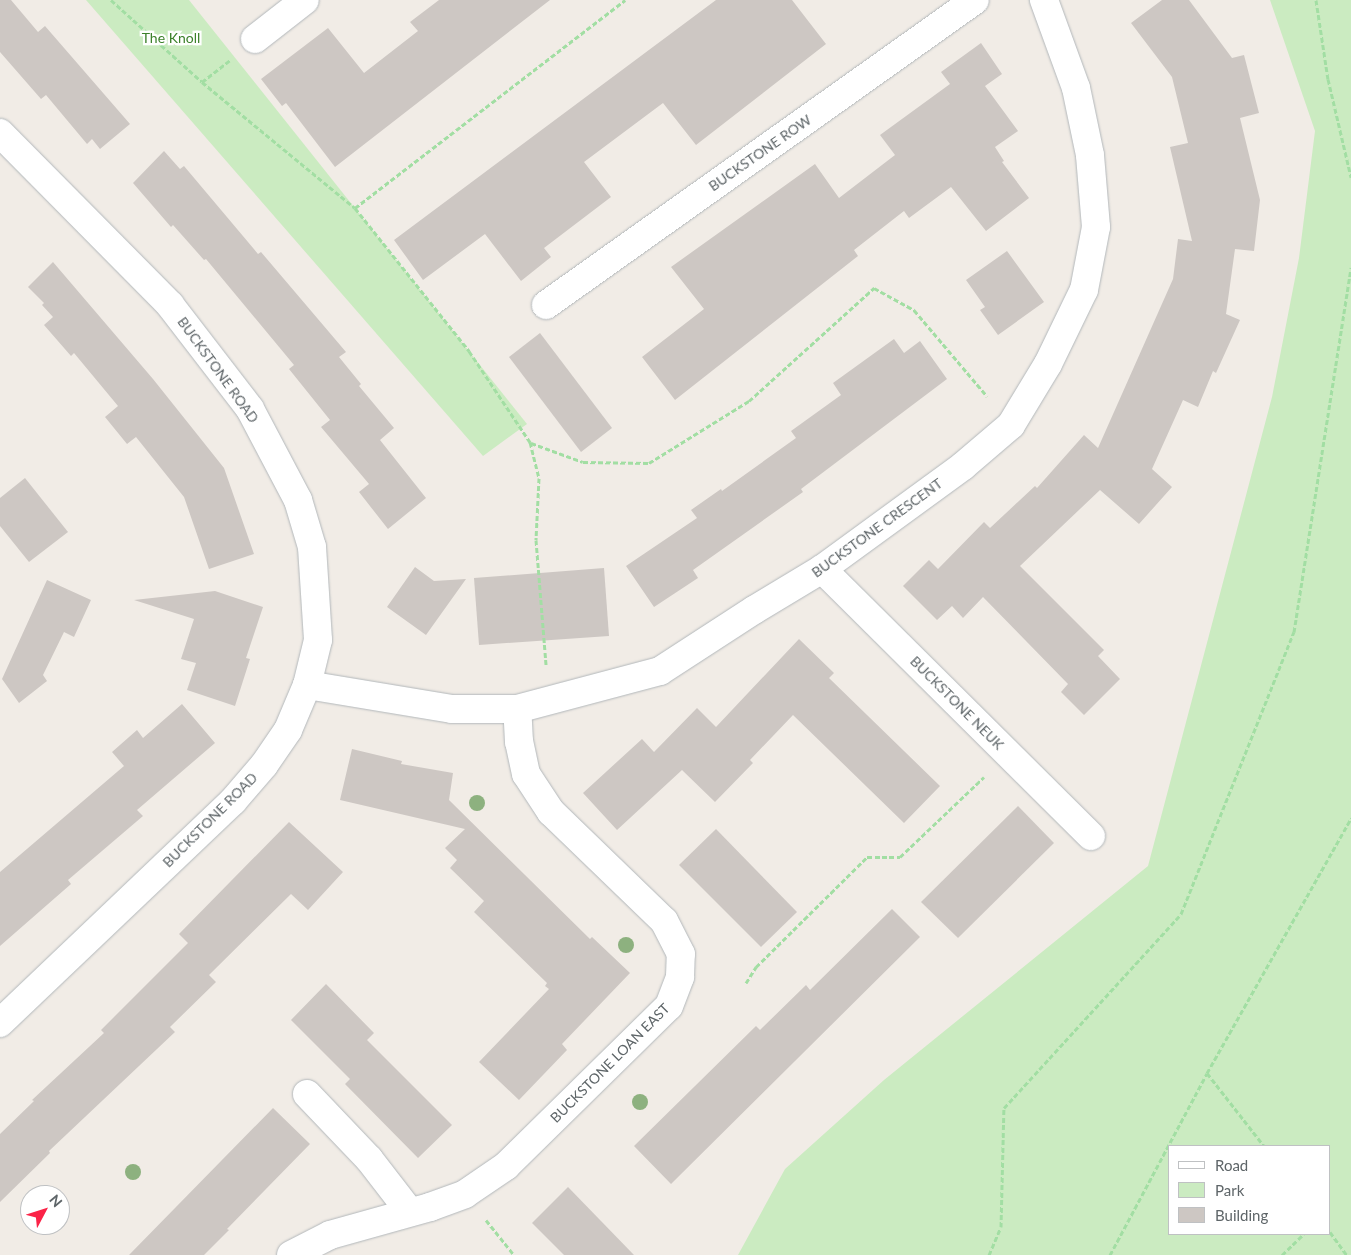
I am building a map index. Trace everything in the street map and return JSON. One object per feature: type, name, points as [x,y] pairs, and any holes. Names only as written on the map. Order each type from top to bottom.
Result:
[{"type":"street","points":[[255,39],[305,0]]},
{"type":"street","name":"BUCKSTONE ROW","points":[[546,305],[974,0]]},
{"type":"street","name":"BUCKSTONE CRESCENT","points":[[307,685],[452,709],[517,709],[660,671],[754,610],[822,569],[963,466],[1011,425],[1048,364],[1084,290],[1096,227],[1090,155],[1076,88],[1044,0]]},
{"type":"street","name":"BUCKSTONE ROAD","points":[[0,133],[170,305],[250,409],[298,500],[312,547],[318,640],[307,685],[288,730],[264,765],[233,801],[0,1023]]},
{"type":"street","name":"BUCKSTONE NEUK","points":[[822,569],[1091,836]]},
{"type":"street","name":"BUCKSTONE LOAN EAST","points":[[291,1255],[330,1235],[465,1194],[506,1166],[669,1006],[680,977],[681,954],[664,921],[551,812],[526,774],[519,742],[517,709]]},
{"type":"street","points":[[306,1094],[369,1159],[410,1212]]},
{"type":"path","points":[[111,0],[202,82],[355,208],[469,351],[530,442],[539,478],[536,540],[549,701]]},
{"type":"path","points":[[355,208],[624,0]]},
{"type":"path","points":[[1316,0],[1328,79],[1351,176]]},
{"type":"path","points":[[989,1255],[1001,1227],[1004,1108],[1181,914],[1294,632],[1351,267]]},
{"type":"path","points":[[530,442],[583,462],[649,463],[749,400],[874,288],[914,310],[1011,425]]},
{"type":"path","points":[[746,983],[756,967],[867,857],[900,857],[1008,753]]},
{"type":"path","points":[[1169,1145],[1207,1073],[1351,818]]},
{"type":"path","points":[[1207,1073],[1263,1145]]},
{"type":"path","points":[[1110,1255],[1168,1146]]},
{"type":"path","points":[[465,1194],[514,1255]]},
{"type":"path","points":[[1331,1233],[1347,1255]]},
{"type":"path","points":[[1282,1255],[1303,1235]]},
{"type":"green space","name":"The Knoll","points":[[86,0],[189,0],[527,424],[483,456]]},
{"type":"green space","points":[[1270,0],[1351,0],[1351,1255],[738,1255],[785,1169],[884,1080],[1148,866],[1272,397],[1299,258],[1315,131]]},
{"type":"building","points":[[0,0],[11,0],[38,32],[45,26],[130,124],[100,149],[92,139],[87,144],[46,95],[41,99],[0,52]]},
{"type":"building","points":[[439,0],[550,0],[335,167],[286,103],[282,106],[261,79],[328,28],[364,73],[418,31],[410,22]]},
{"type":"building","points":[[716,0],[792,0],[826,44],[696,145],[663,103],[584,162],[611,197],[544,248],[551,257],[521,281],[485,234],[423,280],[394,240]]},
{"type":"building","points":[[1162,0],[1189,0],[1232,58],[1244,55],[1259,113],[1240,118],[1260,200],[1254,251],[1235,249],[1226,314],[1240,320],[1216,373],[1213,371],[1198,407],[1183,400],[1152,469],[1172,487],[1139,524],[1100,490],[1020,566],[1104,650],[1098,656],[1120,679],[1084,715],[1061,692],[1068,684],[983,597],[963,618],[952,606],[937,620],[903,586],[929,560],[938,569],[984,522],[990,528],[1035,486],[1037,488],[1084,435],[1098,448],[1173,279],[1178,239],[1192,241],[1170,147],[1188,143],[1172,77],[1131,23]]},
{"type":"building","points":[[981,43],[1002,74],[985,86],[1018,131],[995,147],[1004,161],[1002,162],[1029,198],[986,231],[951,187],[909,218],[904,211],[854,250],[858,256],[675,400],[642,357],[704,309],[671,267],[815,164],[839,198],[895,155],[880,135],[950,84],[941,72]]},
{"type":"building","points":[[164,151],[180,169],[184,166],[258,254],[261,252],[346,352],[339,357],[361,384],[359,386],[394,428],[380,440],[426,498],[388,529],[359,492],[369,484],[321,427],[330,420],[289,369],[294,365],[206,259],[204,260],[173,225],[171,227],[133,183]]},
{"type":"building","points":[[1007,251],[1044,302],[998,335],[980,310],[985,307],[966,280]]},
{"type":"building","points":[[53,262],[153,379],[224,468],[254,554],[209,569],[184,497],[136,437],[127,444],[105,417],[118,406],[74,353],[71,356],[44,325],[53,317],[42,305],[44,303],[28,287]]},
{"type":"building","points":[[540,333],[612,428],[581,452],[509,357]]},
{"type":"building","points":[[894,339],[904,353],[920,341],[947,379],[801,489],[803,492],[693,570],[698,578],[654,607],[626,566],[697,518],[691,510],[721,489],[722,491],[796,438],[791,431],[841,395],[833,383]]},
{"type":"building","points":[[25,478],[68,532],[29,562],[0,526],[0,498]]},
{"type":"building","points":[[415,567],[434,581],[466,579],[426,635],[387,607]]},
{"type":"building","points":[[604,568],[609,636],[479,645],[474,578]]},
{"type":"building","points":[[47,580],[91,600],[74,637],[64,632],[43,675],[47,681],[19,703],[2,679]]},
{"type":"building","points":[[215,591],[263,607],[246,658],[250,659],[235,706],[187,690],[196,663],[181,659],[194,619],[134,600]]},
{"type":"building","points":[[799,639],[834,673],[829,678],[940,786],[904,823],[793,715],[750,760],[753,763],[715,802],[682,770],[617,830],[583,793],[642,739],[654,752],[697,708],[716,727]]},
{"type":"building","points":[[182,704],[215,743],[137,810],[143,816],[68,880],[71,884],[0,946],[0,872],[124,766],[112,752],[137,730],[143,738]]},
{"type":"building","points":[[352,749],[402,761],[401,764],[453,773],[449,800],[590,939],[592,937],[630,973],[562,1044],[567,1050],[519,1100],[479,1062],[549,989],[545,986],[547,983],[474,912],[484,901],[450,868],[457,860],[445,848],[465,829],[340,800]]},
{"type":"building","points":[[1018,806],[1054,843],[958,938],[921,902]]},
{"type":"building","points":[[289,822],[343,872],[308,910],[291,894],[209,975],[216,982],[170,1027],[175,1032],[49,1151],[50,1153],[0,1202],[0,1134],[34,1101],[32,1100],[104,1033],[101,1030],[188,943],[179,934]]},
{"type":"building","points":[[716,829],[797,912],[761,947],[679,865]]},
{"type":"building","points":[[892,909],[920,937],[671,1184],[634,1146],[756,1026],[760,1030],[806,985],[810,990]]},
{"type":"building","points":[[326,984],[374,1033],[367,1040],[452,1125],[418,1158],[345,1084],[350,1079],[291,1020]]},
{"type":"building","points":[[273,1108],[310,1144],[227,1229],[229,1230],[204,1255],[129,1255]]},
{"type":"building","points":[[568,1187],[634,1255],[564,1255],[532,1223]]}]
